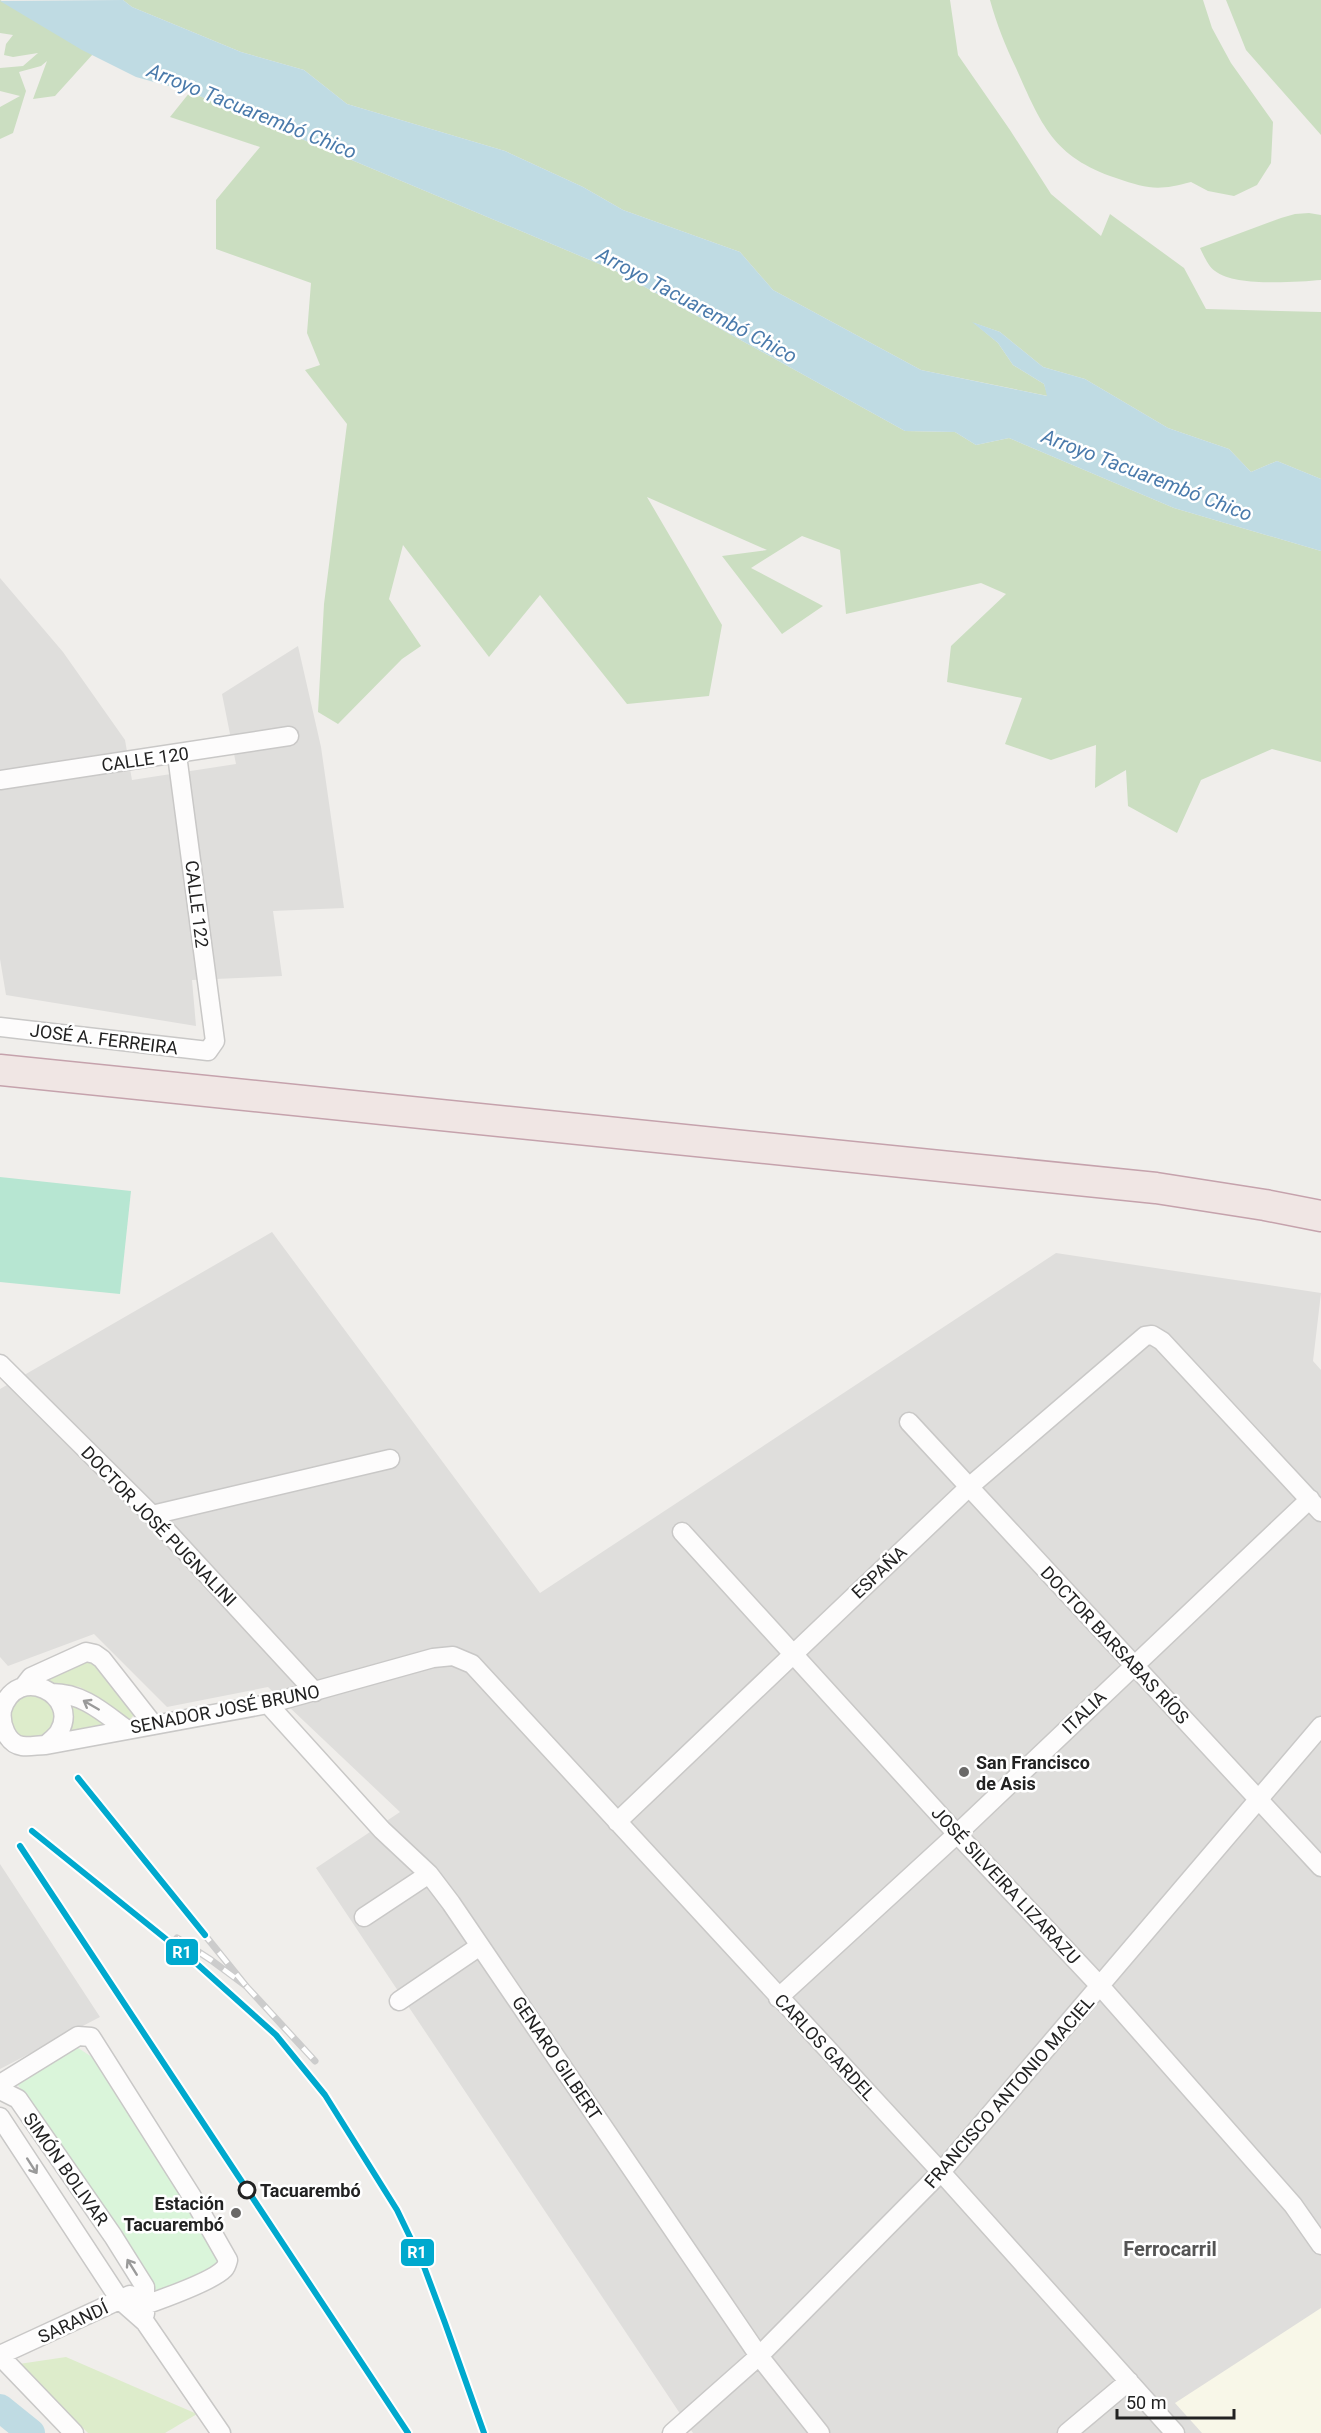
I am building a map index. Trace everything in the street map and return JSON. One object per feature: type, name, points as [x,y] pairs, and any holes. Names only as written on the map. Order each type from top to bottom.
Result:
[{"type":"highway","points":[[0,1070],[1156,1188],[1321,1216]]},
{"type":"street","name":"CALLE 120","points":[[0,780],[177,755],[289,736]]},
{"type":"street","name":"CALLE 122","points":[[177,755],[214,1041],[208,1051]]},
{"type":"street","name":"JOSÉ A. FERREIRA","points":[[0,1027],[208,1051]]},
{"type":"street","name":"ESPAÑA","points":[[617,1822],[969,1487],[1136,1342],[1152,1335],[1162,1341],[1316,1506]]},
{"type":"street","name":"DOCTOR JOSÉ PUGNALINI","points":[[0,1364],[153,1515],[315,1692]]},
{"type":"street","name":"DOCTOR BARSABAS RÍOS","points":[[909,1422],[1132,1666],[1321,1867]]},
{"type":"street","points":[[153,1515],[390,1459]]},
{"type":"street","name":"ITALIA","points":[[778,1998],[957,1834],[1132,1666],[1316,1506]]},
{"type":"street","name":"JOSÉ SILVEIRA LIZARAZU","points":[[682,1532],[794,1652],[957,1834],[1101,1987],[1293,2205],[1321,2245]]},
{"type":"street","points":[[9,1692],[42,1687],[52,1693],[61,1704],[63,1720],[58,1734],[46,1745],[8,1743],[0,1713],[9,1692],[31,1677],[86,1652],[102,1659],[153,1724]]},
{"type":"street","name":"SENADOR JOSÉ BRUNO","points":[[46,1745],[268,1704],[433,1658],[453,1656],[472,1664]]},
{"type":"street","name":"CARLOS GARDEL","points":[[472,1664],[941,2172],[1175,2433]]},
{"type":"street","points":[[52,1693],[69,1693],[97,1708],[126,1729]]},
{"type":"street","name":"GENARO GILBERT","points":[[268,1704],[382,1830],[429,1874],[759,2356],[820,2433]]},
{"type":"street","name":"FRANCISCO ANTONIO MACIEL","points":[[672,2433],[759,2356],[941,2172],[1101,1987],[1321,1726]]},
{"type":"street","points":[[363,1917],[429,1874]]},
{"type":"street","points":[[399,2001],[480,1946]]},
{"type":"street","name":"SARANDÍ","points":[[0,2084],[78,2036],[91,2037],[228,2260],[225,2268],[215,2275],[162,2300],[145,2305],[120,2300],[0,2356]]},
{"type":"street","name":"SIMÓN BOLIVAR","points":[[0,2090],[18,2099],[113,2236],[145,2305],[221,2433]]},
{"type":"street","name":"SIMÓN BOLIVAR","points":[[0,2117],[120,2300],[145,2305]]},
{"type":"street","points":[[0,2356],[74,2433]]},
{"type":"street","points":[[1067,2433],[1128,2381]]},
{"type":"shaded area","points":[[0,578],[63,652],[125,740],[132,780],[236,764],[222,694],[298,646],[321,747],[344,908],[273,911],[282,976],[192,980],[196,1026],[6,995],[0,959]]},
{"type":"shaded area","points":[[272,1232],[540,1593],[1056,1253],[1321,1293],[1313,1361],[1321,1370],[1321,2433],[693,2433],[316,1868],[400,1812],[268,1687],[167,1707],[94,1634],[8,1666],[0,1657],[0,1389]]},
{"type":"shaded area","points":[[0,1864],[100,2017],[0,2069]]},
{"type":"shaded area","points":[[1321,2308],[1321,2433],[1202,2433],[1175,2403]]},
{"type":"green space","points":[[0,0],[93,54],[55,96],[33,99],[47,61],[41,66],[19,72],[26,91],[13,133],[0,139],[0,107],[20,96],[0,91],[0,68],[23,66],[38,53],[13,57],[4,55],[6,44],[13,35],[0,33]]},
{"type":"green space","points":[[123,0],[950,0],[958,55],[1051,194],[1101,236],[1110,214],[1184,268],[1206,309],[1321,312],[1321,479],[1277,461],[1251,472],[1229,449],[1168,428],[1085,379],[1043,367],[1000,332],[974,323],[998,343],[1013,365],[1044,384],[1048,396],[921,370],[773,290],[740,252],[623,210],[583,187],[505,151],[347,104],[304,70],[241,52],[132,7]]},
{"type":"green space","points":[[990,0],[1203,0],[1212,28],[1231,63],[1273,122],[1271,163],[1257,185],[1234,196],[1208,191],[1191,182],[1161,188],[1137,185],[1095,170],[1077,160],[1052,136],[1033,106],[1008,51]]},
{"type":"green space","points":[[1226,0],[1321,0],[1321,135],[1246,50]]},
{"type":"green space","points":[[190,92],[616,271],[905,431],[955,432],[976,445],[1009,438],[1174,508],[1321,551],[1321,762],[1272,749],[1201,780],[1177,833],[1128,806],[1126,770],[1095,788],[1096,745],[1051,760],[1005,744],[1022,698],[947,682],[951,646],[1006,594],[981,583],[846,614],[840,550],[802,536],[751,568],[823,606],[782,634],[722,556],[767,550],[647,497],[722,625],[709,696],[627,704],[540,595],[489,657],[403,545],[389,599],[421,646],[402,659],[338,724],[318,712],[324,604],[347,424],[305,370],[320,365],[307,333],[311,283],[216,249],[216,200],[260,147],[170,117]]},
{"type":"green space","points":[[1309,213],[1321,215],[1321,280],[1266,282],[1224,276],[1215,271],[1206,261],[1200,248],[1281,218]]},
{"type":"green space","points":[[0,1177],[131,1191],[120,1294],[0,1282]]},
{"type":"green space","points":[[87,1659],[95,1660],[135,1714],[129,1720],[80,1687],[34,1680]]},
{"type":"green space","points":[[32,1695],[48,1701],[54,1717],[48,1733],[32,1739],[16,1733],[10,1717],[16,1701]]},
{"type":"green space","points":[[71,1701],[113,1726],[67,1733],[68,1704]]},
{"type":"green space","points":[[72,2044],[98,2061],[131,2118],[236,2258],[160,2310],[70,2157],[15,2081]]},
{"type":"green space","points":[[66,2357],[197,2414],[165,2433],[88,2433],[19,2364]]},
{"type":"water","name":"Arroyo Tacuarembó Chico","points":[[123,0],[132,7],[241,52],[304,70],[347,104],[505,151],[583,187],[623,210],[740,252],[773,290],[921,370],[1047,396],[1044,384],[1013,365],[998,343],[972,322],[1000,332],[1043,367],[1085,379],[1168,428],[1229,449],[1251,472],[1277,461],[1321,479],[1321,551],[1174,508],[1009,438],[976,445],[955,432],[905,431],[616,271],[190,92],[136,77],[82,50],[0,1]]},
{"type":"waterway","points":[[0,2408],[31,2433]]},
{"type":"railway","points":[[78,1778],[246,1986]]},
{"type":"railway","points":[[32,1831],[197,1964],[276,2035],[325,2095],[397,2210],[423,2264],[484,2433]]},
{"type":"railway","points":[[177,1938],[246,1986],[315,2061]]},
{"type":"railway","points":[[256,2202],[408,2433]]},
{"type":"transit line","name":"R1","points":[[78,1778],[205,1935]]},
{"type":"transit line","name":"R1","points":[[32,1831],[197,1964],[276,2035],[325,2095],[397,2210],[423,2264],[484,2433]]},
{"type":"transit line","name":"R1","points":[[20,1846],[408,2433]]},
{"type":"place","name":"San Francisco de Asis","points":[[964,1772]]},
{"type":"place","name":"Tacuarembó","points":[[247,2190]]},
{"type":"place","name":"Estación Tacuarembó","points":[[236,2213]]},
{"type":"district","name":"Ferrocarril","points":[[1170,2249]]}]
